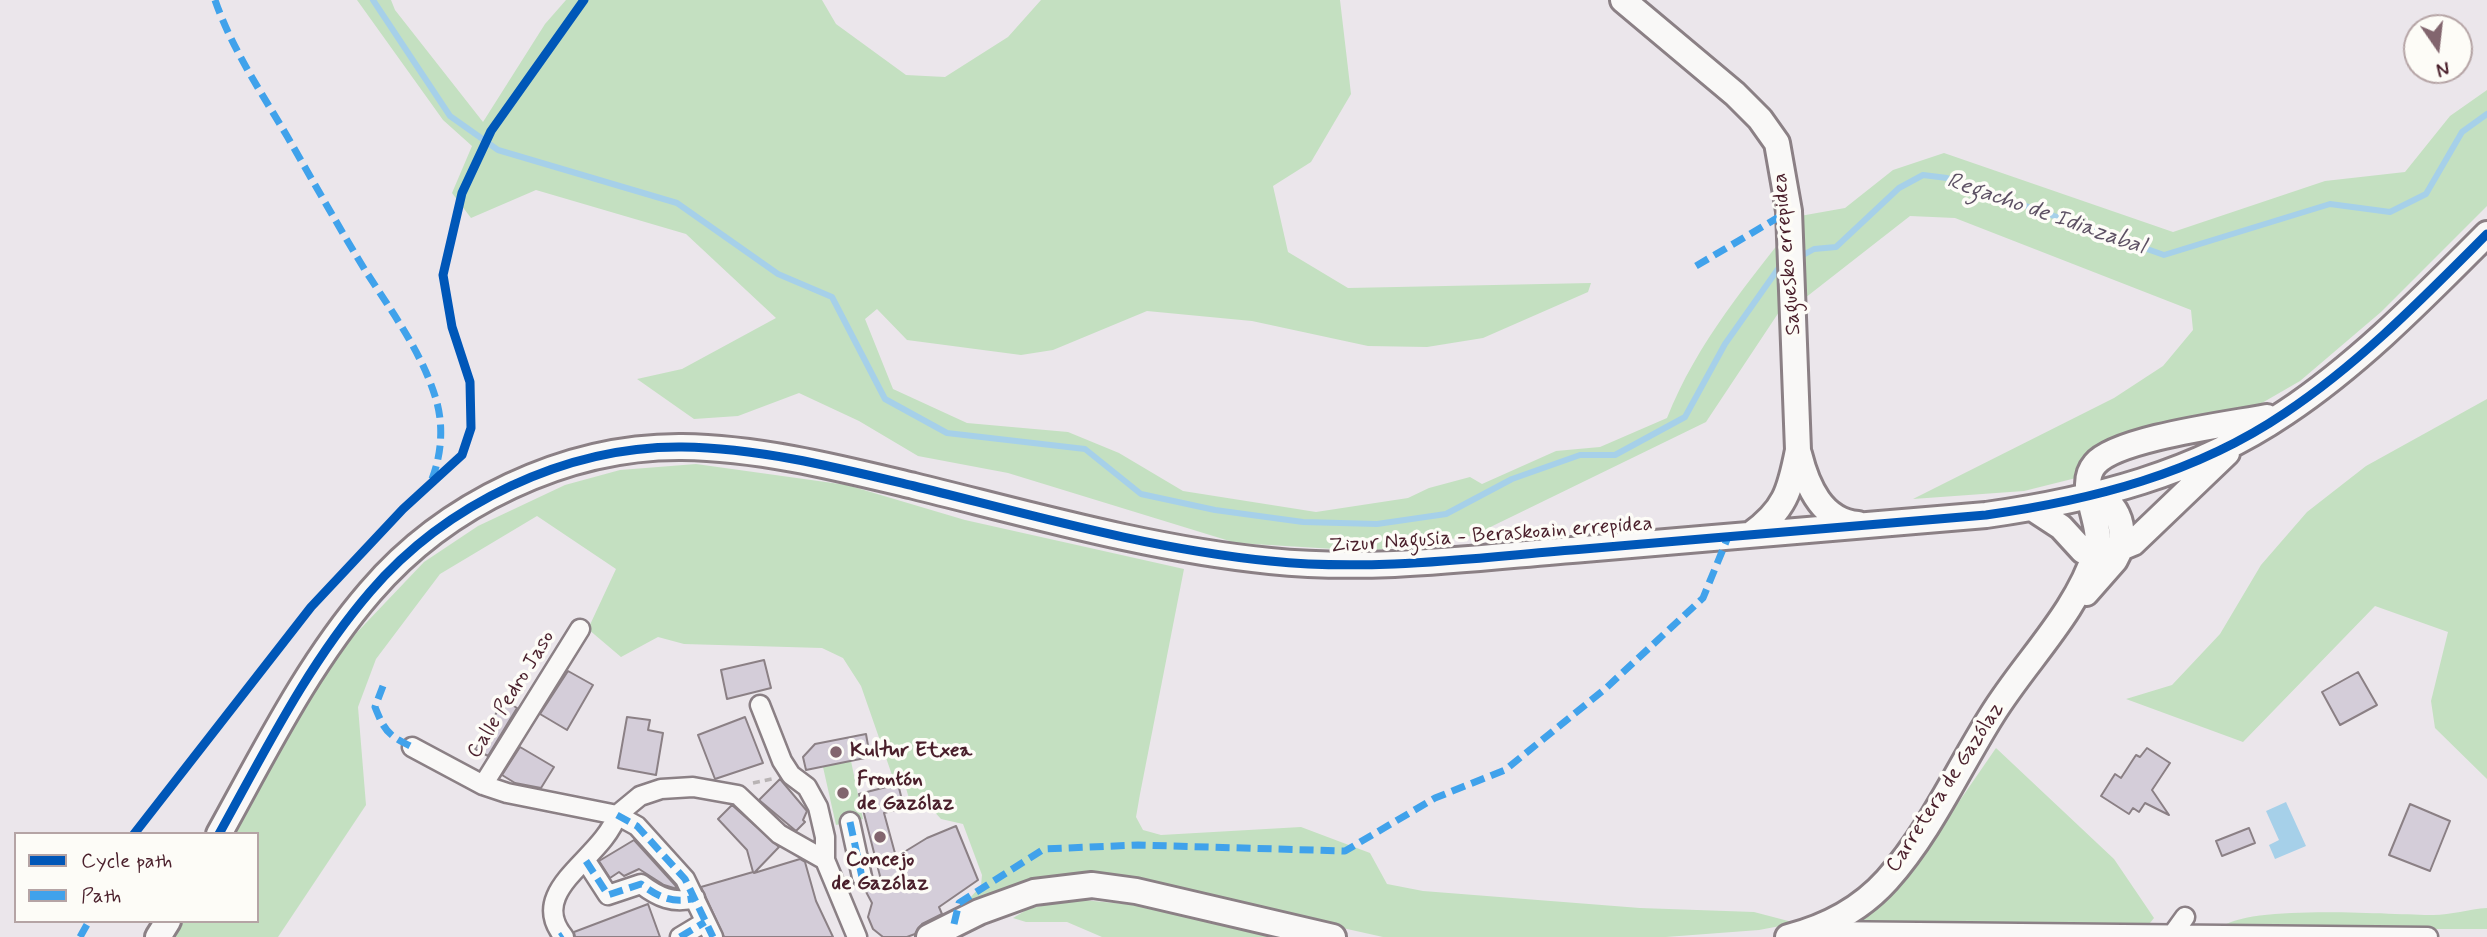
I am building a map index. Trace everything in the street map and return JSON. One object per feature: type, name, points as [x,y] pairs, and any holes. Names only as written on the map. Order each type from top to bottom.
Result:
[{"type":"street","name":"Saguesko errepidea","points":[[1623,0],[1735,94],[1771,132],[1779,152],[1791,243],[1798,450]]},
{"type":"street","name":"Zizur Nagusia - Beraskoain errepidea","points":[[220,832],[318,660],[346,622],[394,566],[445,524],[488,498],[547,472],[598,457],[656,448],[742,451],[869,475],[1152,544],[1274,562],[1345,566],[1750,536],[2032,508],[2091,497],[2173,471],[2240,440],[2285,414],[2341,372],[2424,297],[2487,234]]},
{"type":"street","points":[[2074,602],[2099,539],[2091,497],[2091,470],[2107,455],[2156,439],[2285,414]]},
{"type":"street","points":[[2032,508],[2062,527],[2083,551],[2121,548],[2133,543],[2240,440]]},
{"type":"street","points":[[1750,536],[1781,508],[1793,476],[1798,450]]},
{"type":"street","points":[[1798,450],[1813,496],[1842,522],[1871,525]]},
{"type":"street","points":[[1793,476],[1796,520],[1802,530]]},
{"type":"street","points":[[2074,602],[2098,580],[2115,560],[2121,548],[2120,519],[2110,504],[2102,498],[2091,497]]},
{"type":"street","name":"Carretera de Gazólaz","points":[[1788,937],[1812,931],[1861,904],[1898,866],[1992,714],[2074,602]]},
{"type":"street","name":"Calle Pedro Jaso","points":[[483,785],[580,629]]},
{"type":"street","points":[[760,705],[782,761],[791,775],[807,787],[818,807],[825,837],[825,860],[857,937]]},
{"type":"street","name":"Calle Pedro Jaso","points":[[412,747],[483,785],[538,801],[617,815]]},
{"type":"street","points":[[562,936],[555,926],[552,904],[561,884],[611,833],[617,815],[639,796],[661,789],[693,787],[731,793],[748,802],[792,844],[825,860]]},
{"type":"street","points":[[617,815],[637,826],[685,879],[695,898],[709,929],[680,937]]},
{"type":"street","points":[[837,888],[866,875],[850,822]]},
{"type":"street","points":[[586,861],[608,895],[640,884],[657,897],[683,901],[695,898]]},
{"type":"street","points":[[929,937],[979,912],[1034,892],[1092,886],[1136,891],[1333,937]]},
{"type":"street","points":[[2172,935],[2185,917]]},
{"type":"street","points":[[1812,931],[2428,937]]},
{"type":"path","points":[[750,784],[780,777]]},
{"type":"green space","points":[[357,0],[391,0],[395,10],[483,122],[545,24],[566,0],[822,0],[836,24],[906,75],[945,77],[1008,37],[1041,0],[1340,0],[1351,94],[1311,162],[1273,186],[1288,252],[1348,288],[1591,283],[1588,292],[1483,338],[1427,347],[1368,346],[1252,321],[1147,311],[1053,350],[1021,355],[907,340],[877,309],[865,319],[893,389],[967,423],[1068,432],[1119,453],[1183,491],[1316,512],[1408,498],[1429,488],[1470,477],[1482,484],[1556,451],[1600,447],[1667,418],[1693,363],[1726,312],[1800,216],[1845,208],[1893,170],[1944,153],[2173,232],[2325,181],[2405,172],[2450,116],[2487,90],[2487,206],[2381,312],[2300,381],[2255,407],[2143,429],[2093,449],[2076,478],[2024,491],[1913,499],[2114,398],[2163,366],[2193,330],[2191,310],[1955,218],[1910,216],[1805,298],[1779,312],[1706,422],[1472,536],[1368,551],[1236,543],[1008,473],[918,456],[859,421],[799,393],[738,416],[694,419],[637,379],[682,369],[776,318],[686,234],[536,190],[471,218],[452,193],[472,146],[443,120]]},
{"type":"green space","points":[[2487,399],[2487,779],[2435,728],[2431,701],[2448,632],[2375,606],[2243,742],[2126,699],[2172,685],[2220,634],[2261,565],[2307,512],[2366,466]]},
{"type":"green space","points":[[696,464],[847,485],[965,520],[1184,569],[1136,817],[1143,830],[1161,835],[1301,827],[1370,853],[1387,884],[1423,891],[1640,908],[1754,912],[1796,923],[1759,930],[1666,937],[1383,937],[1145,884],[972,907],[967,901],[981,886],[982,875],[963,824],[941,819],[929,806],[910,802],[904,781],[892,775],[861,686],[843,658],[822,648],[684,644],[658,637],[621,657],[588,629],[616,569],[537,516],[440,574],[376,659],[358,707],[366,805],[278,937],[172,937],[180,923],[259,923],[259,832],[230,832],[269,759],[344,646],[424,562],[478,526],[565,485],[620,470]]},
{"type":"green space","points":[[1996,748],[2114,859],[2154,918],[2146,928],[1854,924],[1907,877]]},
{"type":"green space","name":"Frontón de Gazólaz","points":[[851,761],[863,819],[836,825],[823,767]]},
{"type":"green space","points":[[1073,899],[1155,907],[1282,937],[1102,937],[1067,922],[1026,922],[1013,918],[1028,909]]},
{"type":"green space","points":[[2487,908],[2487,929],[2219,929],[2234,921],[2287,913],[2433,915]]},
{"type":"water","points":[[2286,802],[2306,846],[2275,859],[2269,845],[2279,840],[2266,811]]},
{"type":"building","points":[[764,660],[771,688],[727,699],[721,670]]},
{"type":"building","points":[[568,671],[593,685],[567,730],[540,714]]},
{"type":"building","points":[[2358,672],[2377,705],[2340,725],[2322,692]]},
{"type":"building","points":[[504,700],[517,708],[488,756],[475,749]]},
{"type":"building","points":[[627,717],[650,720],[648,730],[663,733],[656,775],[618,768]]},
{"type":"building","points":[[745,717],[763,763],[715,779],[698,735]]},
{"type":"building","name":"Kultur Etxea","points":[[866,734],[870,757],[806,770],[803,757],[815,744]]},
{"type":"building","points":[[520,747],[554,767],[541,788],[515,783],[502,775]]},
{"type":"building","points":[[2147,748],[2170,763],[2152,790],[2169,815],[2145,803],[2139,812],[2133,808],[2129,814],[2101,796],[2115,774],[2121,778],[2136,755],[2140,757]]},
{"type":"building","points":[[780,779],[807,811],[803,820],[805,822],[796,831],[759,800]]},
{"type":"building","points":[[898,784],[904,808],[884,813],[896,857],[927,838],[956,826],[978,880],[939,907],[942,914],[922,924],[915,934],[907,937],[883,937],[873,929],[868,917],[872,903],[864,888],[881,880],[859,794]]},
{"type":"building","points":[[2410,804],[2450,821],[2430,871],[2389,855]]},
{"type":"building","points":[[732,805],[779,847],[754,873],[800,859],[805,862],[816,901],[833,937],[724,937],[701,887],[753,872],[747,850],[718,819]]},
{"type":"building","points":[[2249,828],[2255,843],[2222,856],[2216,841]]},
{"type":"building","points":[[634,840],[677,889],[664,885],[639,869],[624,876],[619,872],[610,878],[599,861]]},
{"type":"building","points":[[648,904],[660,937],[575,937],[574,932]]},
{"type":"waterway","name":"Regacho de Idiazabal","points":[[373,0],[450,116],[498,150],[677,203],[778,274],[832,297],[885,399],[947,433],[1085,449],[1141,494],[1215,510],[1303,522],[1377,524],[1446,514],[1512,479],[1580,455],[1615,455],[1685,417],[1725,344],[1778,269],[1784,266]]},
{"type":"waterway","name":"Regacho de Idiazabal","points":[[1796,259],[1814,249],[1836,247],[1899,188],[1923,175],[1947,178],[2164,255],[2330,204],[2390,212],[2426,194],[2462,132],[2487,114]]},
{"type":"marked path","points":[[215,0],[248,70],[422,363],[435,396],[441,427],[440,448],[432,479]]},
{"type":"marked path","points":[[1696,266],[1789,211]]},
{"type":"marked path","points":[[954,924],[959,903],[1044,849],[1138,845],[1345,851],[1435,798],[1505,770],[1605,689],[1703,598],[1728,537]]},
{"type":"marked path","points":[[383,686],[375,707],[382,722],[392,736],[412,747]]},
{"type":"marked path","points":[[617,815],[637,826],[685,879],[713,937]]},
{"type":"marked path","points":[[850,822],[862,877]]},
{"type":"marked path","points":[[586,861],[608,895],[641,884],[666,898],[695,898]]},
{"type":"marked path","points":[[680,937],[705,922]]},
{"type":"marked path","points":[[80,937],[88,923]]},
{"type":"cycle path","points":[[136,832],[311,607],[403,509],[462,455],[471,428],[470,382],[452,327],[443,275],[462,193],[491,131],[584,0]]},
{"type":"cycle path","points":[[220,832],[307,678],[370,592],[400,560],[471,507],[552,469],[595,457],[638,449],[682,447],[770,455],[857,472],[1136,540],[1225,556],[1309,564],[1427,562],[1986,515],[2065,501],[2142,481],[2215,453],[2251,434],[2313,394],[2365,351],[2415,306],[2487,234]]},
{"type":"place","name":"Kultur Etxea","points":[[836,752]]},
{"type":"place","name":"Frontón de Gazólaz","points":[[843,793]]},
{"type":"place","name":"Concejo de Gazólaz","points":[[880,837]]}]
